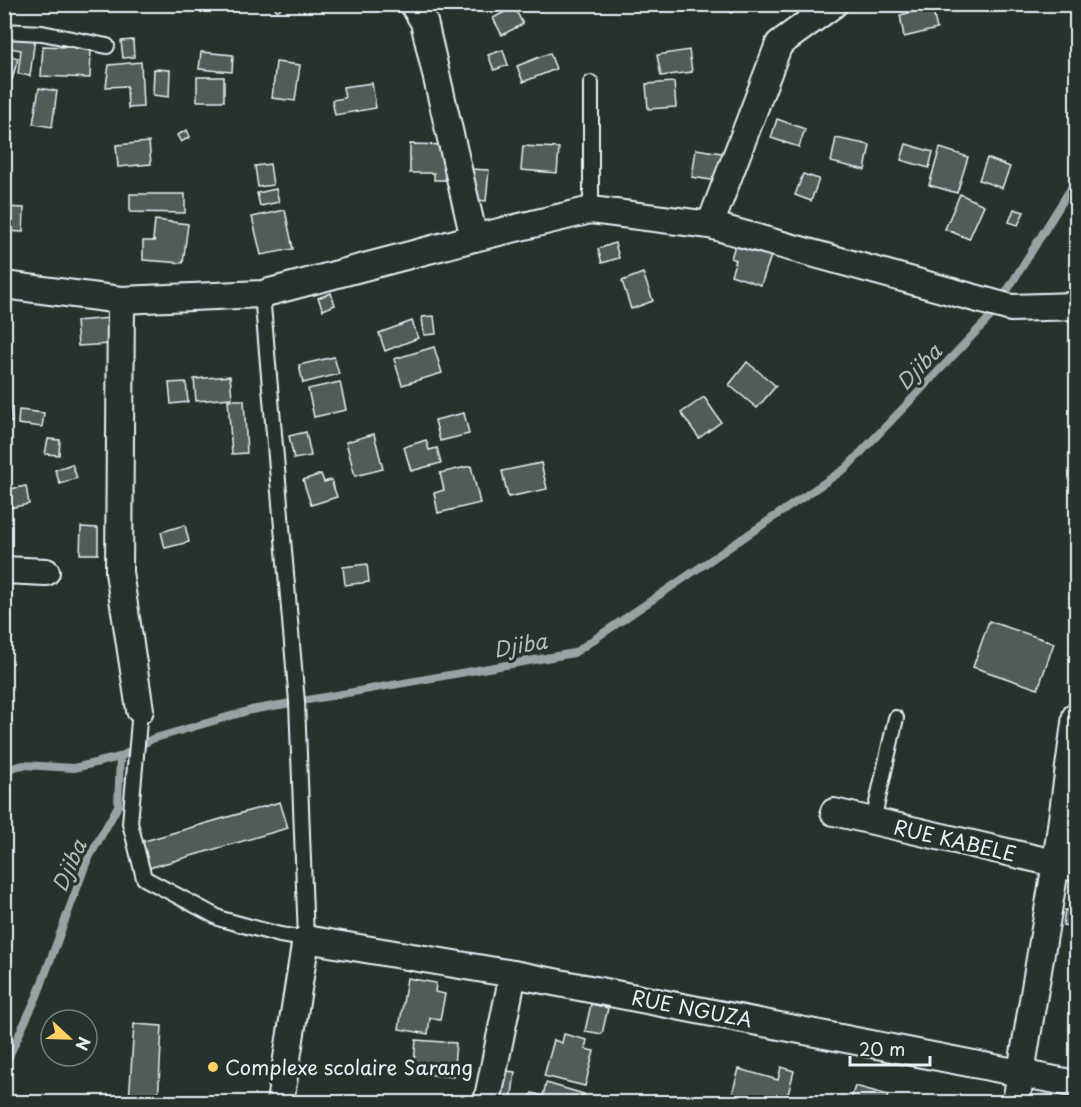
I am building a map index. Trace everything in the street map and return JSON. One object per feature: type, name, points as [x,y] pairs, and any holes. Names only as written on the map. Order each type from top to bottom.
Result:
[{"type":"street","points":[[413,4],[424,22],[474,238]]},
{"type":"street","points":[[710,225],[779,44],[834,4]]},
{"type":"street","points":[[4,285],[121,300],[262,294],[474,238],[591,210],[710,225],[1011,308],[1077,306]]},
{"type":"street","points":[[121,300],[119,572],[140,710]]},
{"type":"street","points":[[4,570],[46,572]]},
{"type":"street","points":[[1016,1102],[1066,865],[1077,716]]},
{"type":"street","name":"RUE KABELE","points":[[834,812],[1066,865]]},
{"type":"street","points":[[280,1102],[306,939]]},
{"type":"street","name":"RUE NGUZA","points":[[306,939],[513,974],[1077,1084]]},
{"type":"street","points":[[487,1102],[513,974]]},
{"type":"lane","points":[[4,31],[42,33],[107,46]]},
{"type":"lane","points":[[591,83],[591,210]]},
{"type":"lane","points":[[140,710],[130,823],[144,878],[220,919],[280,935],[306,939],[297,702],[262,294]]},
{"type":"lane","points":[[873,821],[896,718]]},
{"type":"building","points":[[168,4],[192,4],[190,12]]},
{"type":"building","points":[[273,4],[287,4],[277,11]]},
{"type":"building","points":[[725,4],[744,4],[744,5],[731,13]]},
{"type":"building","points":[[514,7],[523,24],[502,35],[493,18]]},
{"type":"building","points":[[932,7],[937,29],[904,37],[900,15]]},
{"type":"building","points":[[4,26],[36,30],[30,76],[18,74],[21,50],[4,47]]},
{"type":"building","points":[[133,40],[134,57],[123,58],[121,41]]},
{"type":"building","points":[[43,46],[91,48],[90,78],[41,76]]},
{"type":"building","points":[[503,50],[508,65],[494,70],[488,55]]},
{"type":"building","points":[[689,50],[692,72],[661,76],[657,55]]},
{"type":"building","points":[[201,52],[233,55],[232,72],[199,69]]},
{"type":"building","points":[[550,53],[556,69],[523,82],[517,66]]},
{"type":"building","points":[[4,54],[18,58],[12,80],[4,78]]},
{"type":"building","points":[[141,62],[143,107],[128,108],[127,86],[106,87],[109,65]]},
{"type":"building","points":[[276,62],[300,65],[295,101],[272,98]]},
{"type":"building","points":[[154,69],[170,70],[169,97],[153,95]]},
{"type":"building","points":[[197,77],[224,77],[224,101],[197,101]]},
{"type":"building","points":[[674,82],[676,107],[648,109],[646,84]]},
{"type":"building","points":[[372,83],[376,108],[335,115],[332,100],[345,98],[343,87]]},
{"type":"building","points":[[39,88],[57,91],[52,127],[33,124]]},
{"type":"building","points":[[777,119],[805,129],[799,147],[771,138]]},
{"type":"building","points":[[187,130],[190,137],[181,142],[177,135]]},
{"type":"building","points":[[836,138],[870,145],[865,170],[831,162]]},
{"type":"building","points":[[149,142],[151,164],[118,167],[116,145]]},
{"type":"building","points":[[410,144],[450,145],[450,180],[434,180],[434,173],[410,173]]},
{"type":"building","points":[[906,144],[933,152],[929,168],[901,160]]},
{"type":"building","points":[[523,146],[559,148],[557,173],[521,170]]},
{"type":"building","points":[[940,148],[968,157],[957,193],[929,185]]},
{"type":"building","points":[[696,149],[734,155],[730,183],[692,177]]},
{"type":"building","points":[[987,158],[1010,167],[1002,188],[979,180]]},
{"type":"building","points":[[270,164],[273,185],[258,187],[255,166]]},
{"type":"building","points":[[469,169],[489,170],[486,201],[467,199]]},
{"type":"building","points":[[803,174],[819,179],[811,201],[795,195]]},
{"type":"building","points":[[276,189],[279,202],[260,206],[257,193]]},
{"type":"building","points":[[130,194],[185,194],[185,213],[130,212]]},
{"type":"building","points":[[960,194],[984,205],[969,239],[945,229]]},
{"type":"building","points":[[4,207],[24,208],[23,232],[4,231]]},
{"type":"building","points":[[1014,209],[1024,212],[1018,225],[1009,222]]},
{"type":"building","points":[[285,210],[293,249],[261,255],[252,217]]},
{"type":"building","points":[[155,220],[188,224],[183,263],[143,260],[143,241],[155,241],[153,240]]},
{"type":"building","points":[[740,230],[776,241],[761,285],[731,275],[736,260],[731,258]]},
{"type":"building","points":[[615,243],[619,258],[602,263],[598,249]]},
{"type":"building","points":[[643,273],[653,301],[631,309],[622,281]]},
{"type":"building","points":[[331,293],[335,305],[323,310],[318,298]]},
{"type":"building","points":[[434,316],[436,334],[424,335],[422,317]]},
{"type":"building","points":[[110,318],[112,344],[78,346],[76,321]]},
{"type":"building","points":[[412,321],[418,338],[385,351],[379,333]]},
{"type":"building","points":[[434,347],[442,373],[402,385],[394,359]]},
{"type":"building","points":[[334,357],[339,374],[303,383],[299,365]]},
{"type":"building","points":[[747,362],[776,386],[757,408],[729,385]]},
{"type":"building","points":[[230,376],[232,398],[196,401],[194,379]]},
{"type":"building","points":[[186,382],[188,402],[171,404],[169,383]]},
{"type":"building","points":[[340,382],[346,410],[314,417],[308,389]]},
{"type":"building","points":[[704,397],[721,422],[699,438],[681,413]]},
{"type":"building","points":[[228,400],[244,400],[247,453],[232,454]]},
{"type":"building","points":[[10,408],[12,422],[4,424],[4,409]]},
{"type":"building","points":[[19,410],[44,413],[42,427],[18,424]]},
{"type":"building","points":[[464,413],[469,434],[440,441],[435,420]]},
{"type":"building","points":[[306,432],[311,456],[294,459],[289,436]]},
{"type":"building","points":[[374,434],[383,469],[355,476],[346,442]]},
{"type":"building","points":[[48,439],[60,440],[59,455],[45,454]]},
{"type":"building","points":[[426,440],[429,450],[437,448],[441,463],[411,471],[404,447]]},
{"type":"building","points":[[541,463],[547,489],[508,497],[502,471]]},
{"type":"building","points":[[72,464],[77,478],[60,484],[55,470]]},
{"type":"building","points":[[471,466],[480,503],[438,513],[434,493],[444,490],[440,473]]},
{"type":"building","points":[[321,474],[324,482],[331,480],[337,497],[311,505],[303,480]]},
{"type":"building","points":[[26,486],[29,504],[9,508],[5,490]]},
{"type":"building","points":[[185,525],[189,542],[165,548],[161,532]]},
{"type":"building","points":[[81,527],[98,528],[98,554],[80,554]]},
{"type":"building","points":[[367,564],[369,582],[345,585],[343,567]]},
{"type":"building","points":[[989,621],[1054,643],[1038,689],[973,667]]},
{"type":"building","points":[[280,802],[288,828],[149,868],[141,842]]},
{"type":"building","points":[[1065,910],[1076,912],[1076,927],[1063,925]]},
{"type":"building","points":[[1070,930],[1076,930],[1076,966],[1074,965],[1074,951],[1069,951]]},
{"type":"building","points":[[407,978],[436,983],[435,992],[445,994],[440,1020],[430,1018],[428,1034],[399,1029]]},
{"type":"building","points":[[591,1004],[608,1008],[602,1034],[585,1031]]},
{"type":"building","points":[[134,1024],[162,1026],[158,1102],[129,1102]]},
{"type":"building","points":[[564,1034],[587,1040],[585,1049],[594,1051],[585,1086],[544,1076],[554,1040],[562,1043]]},
{"type":"building","points":[[416,1040],[456,1043],[453,1077],[413,1073]]},
{"type":"building","points":[[781,1067],[794,1071],[786,1102],[747,1102],[731,1098],[739,1069],[778,1080]]},
{"type":"building","points":[[498,1070],[515,1072],[511,1102],[494,1102]]},
{"type":"building","points":[[546,1083],[584,1094],[581,1102],[529,1102],[532,1093],[543,1096]]},
{"type":"building","points":[[855,1086],[888,1095],[886,1102],[850,1102]]},
{"type":"waterway","name":"Djiba","points":[[4,770],[23,765],[74,768],[120,757],[152,739],[251,710],[574,653],[846,468],[992,315],[1076,180]]},
{"type":"waterway","name":"Djiba","points":[[4,1067],[37,996],[87,861],[118,806],[120,757]]},
{"type":"place","name":"Complexe scolaire Sarang","points":[[213,1067]]}]
